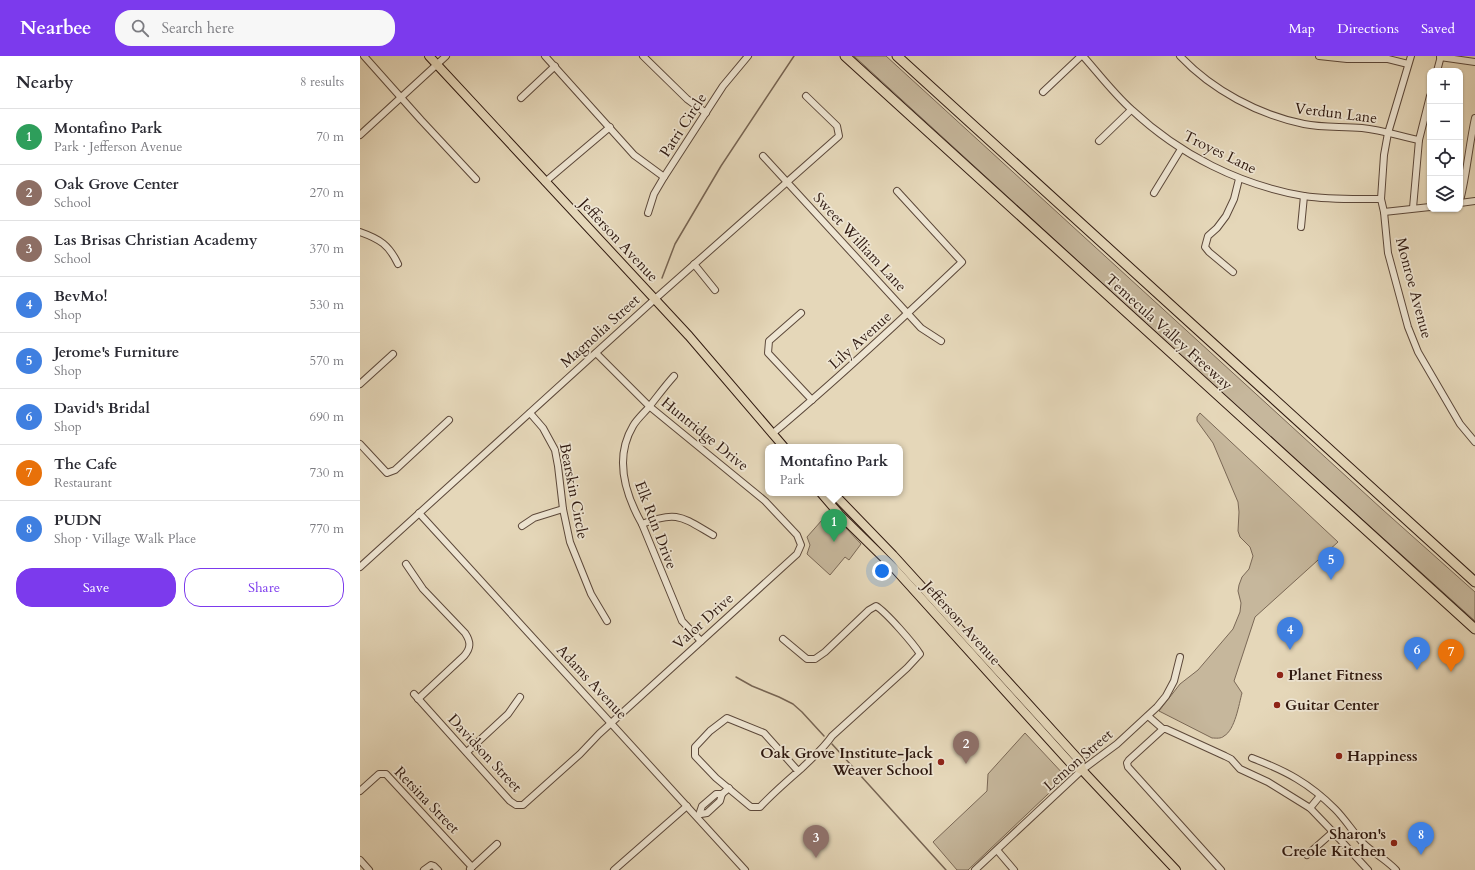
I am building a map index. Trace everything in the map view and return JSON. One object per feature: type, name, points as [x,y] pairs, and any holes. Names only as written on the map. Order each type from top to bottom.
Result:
[{"type":"highway","name":"Temecula Valley Freeway","points":[[846,56],[1475,629]]},
{"type":"highway","name":"Temecula Valley Freeway","points":[[897,56],[1475,582]]},
{"type":"main road","name":"Jefferson Avenue","points":[[430,56],[689,336],[781,444]]},
{"type":"main road","name":"Jefferson Avenue","points":[[824,496],[840,515],[893,567],[1073,766],[1082,770],[1176,870]]},
{"type":"main road","name":"Jefferson Avenue","points":[[836,496],[954,621],[1080,761],[1082,770]]},
{"type":"main road","points":[[893,567],[907,576],[945,619],[954,621]]},
{"type":"street","points":[[364,56],[476,179]]},
{"type":"street","points":[[360,135],[446,56]]},
{"type":"street","points":[[545,56],[634,155],[664,177]]},
{"type":"street","points":[[643,56],[687,99],[706,113]]},
{"type":"street","name":"Patri Circle","points":[[648,213],[654,194],[664,177],[723,86],[748,56]]},
{"type":"street","points":[[1043,92],[1082,56]]},
{"type":"street","name":"Troyes Lane","points":[[1082,56],[1131,110],[1181,149],[1239,178],[1274,189],[1304,196],[1381,199]]},
{"type":"street","name":"Verdun Lane","points":[[1180,56],[1191,67],[1219,88],[1251,106],[1284,119],[1306,124],[1337,128],[1362,128],[1419,140]]},
{"type":"street","points":[[1319,56],[1347,59],[1388,59],[1408,64]]},
{"type":"street","name":"Monroe Avenue","points":[[1411,56],[1388,133],[1384,154],[1381,199],[1384,212],[1388,253],[1408,327],[1418,352],[1460,424],[1475,442]]},
{"type":"street","points":[[1438,68],[1440,56],[1475,62]]},
{"type":"street","points":[[522,98],[555,66]]},
{"type":"street","name":"Magnolia Street","points":[[360,567],[655,299],[839,136],[837,126],[806,96]]},
{"type":"street","points":[[1413,208],[1419,140],[1428,104]]},
{"type":"street","points":[[1099,141],[1131,110]]},
{"type":"street","points":[[1463,188],[1475,118]]},
{"type":"street","points":[[545,182],[610,127]]},
{"type":"street","points":[[1154,193],[1181,149]]},
{"type":"street","name":"Sweet William Lane","points":[[763,156],[921,328],[941,342]]},
{"type":"street","points":[[1233,272],[1205,247],[1208,236],[1217,228],[1226,216],[1234,199],[1239,178]]},
{"type":"street","name":"Lily Avenue","points":[[772,434],[908,314],[962,262],[897,191]]},
{"type":"street","points":[[1301,227],[1304,196]]},
{"type":"street","points":[[1463,202],[1475,201]]},
{"type":"street","points":[[1384,212],[1427,206]]},
{"type":"street","points":[[360,232],[383,243],[393,253],[398,264]]},
{"type":"street","points":[[694,264],[715,290]]},
{"type":"street","points":[[801,314],[769,341],[768,353],[812,400]]},
{"type":"street","name":"Huntridge Drive","points":[[596,353],[649,406],[751,488],[797,535]]},
{"type":"street","points":[[360,384],[393,354]]},
{"type":"street","name":"Elk Run Drive","points":[[674,376],[633,425],[625,443],[622,463],[625,486],[634,510],[642,524],[682,621],[701,641]]},
{"type":"street","name":"Bearskin Circle","points":[[530,413],[544,428],[555,450],[563,508],[570,542],[591,594],[607,621]]},
{"type":"street","points":[[360,444],[387,473],[395,470],[449,420]]},
{"type":"street","points":[[522,526],[534,518],[563,508]]},
{"type":"street","name":"Adams Avenue","points":[[419,513],[687,806],[699,815],[745,870]]},
{"type":"street","points":[[642,524],[667,516],[682,517],[713,535]]},
{"type":"street","name":"Valor Drive","points":[[611,723],[797,554],[801,545],[797,535]]},
{"type":"street","name":"Davidson Street","points":[[406,564],[423,589],[465,634],[470,645],[464,656],[416,696],[510,801],[523,805],[580,754],[611,723]]},
{"type":"street","points":[[783,639],[807,659],[815,659],[825,652],[869,610],[876,606],[883,610],[888,618],[920,654],[910,665],[832,736],[827,744],[760,807],[751,807],[716,778],[695,756],[695,747],[710,731],[727,718],[764,733],[798,771]]},
{"type":"street","name":"Lemon Street","points":[[975,870],[1082,770],[1117,744],[1148,716],[1166,696],[1174,681],[1180,657]]},
{"type":"street","points":[[466,752],[508,714],[520,697]]},
{"type":"street","points":[[1148,716],[1163,729],[1166,728],[1232,759],[1240,769],[1268,782],[1310,808],[1368,870]]},
{"type":"street","points":[[1163,729],[1129,760],[1127,763],[1128,768],[1221,870]]},
{"type":"street","points":[[1252,758],[1279,768],[1309,786],[1336,810],[1363,843],[1391,864],[1396,870]]},
{"type":"street","name":"Retsina Street","points":[[360,791],[379,774],[386,774],[470,869]]},
{"type":"street","points":[[699,815],[707,813],[715,806],[720,801],[722,794],[729,788]]},
{"type":"street","points":[[699,815],[702,806],[716,794],[722,794]]},
{"type":"street","points":[[1310,808],[1320,796]]},
{"type":"street","points":[[710,800],[715,806]]},
{"type":"street","points":[[614,870],[687,806]]},
{"type":"street","points":[[1307,856],[1333,832]]},
{"type":"street","points":[[470,869],[497,844]]},
{"type":"street","points":[[996,850],[1014,870]]},
{"type":"street","points":[[360,860],[369,870]]},
{"type":"street","points":[[424,870],[434,866],[438,870]]},
{"type":"shaded area","points":[[854,56],[886,56],[1383,510],[1475,592],[1475,621],[1221,392]]},
{"type":"shaded area","points":[[1200,413],[1338,542],[1255,617],[1234,681],[1242,693],[1234,723],[1228,733],[1223,737],[1218,738],[1212,738],[1159,711],[1180,684],[1198,670],[1233,629],[1240,612],[1241,603],[1238,591],[1239,585],[1242,577],[1249,569],[1253,556],[1250,547],[1240,537],[1238,531],[1238,502],[1213,443],[1197,421],[1197,417]]},
{"type":"shaded area","points":[[830,511],[861,544],[849,560],[845,557],[830,575],[807,554],[810,545],[807,537]]},
{"type":"shaded area","points":[[1025,733],[1066,777],[968,870],[957,870],[933,842],[987,791],[988,774]]},
{"type":"waterway","points":[[662,278],[675,244],[721,166],[794,56]]},
{"type":"waterway","points":[[736,677],[752,686],[793,704],[824,736]]},
{"type":"waterway","points":[[832,744],[946,870]]},
{"type":"place","name":"Montafino Park","points":[[834,542]]},
{"type":"place","name":"Jerome's Furniture","points":[[1331,580]]},
{"type":"place","name":"BevMo!","points":[[1290,650]]},
{"type":"place","name":"David's Bridal","points":[[1417,670]]},
{"type":"place","name":"The Cafe","points":[[1451,672]]},
{"type":"place","name":"Planet Fitness","points":[[1280,675]]},
{"type":"place","name":"Guitar Center","points":[[1277,705]]},
{"type":"place","name":"Happiness","points":[[1339,756]]},
{"type":"place","name":"Oak Grove Institute-Jack Weaver School","points":[[941,762]]},
{"type":"place","name":"Oak Grove Center","points":[[966,764]]},
{"type":"place","name":"Sharon's Creole Kitchen","points":[[1394,843]]},
{"type":"place","name":"PUDN","points":[[1421,855]]},
{"type":"place","name":"Las Brisas Christian Academy","points":[[816,858]]}]
